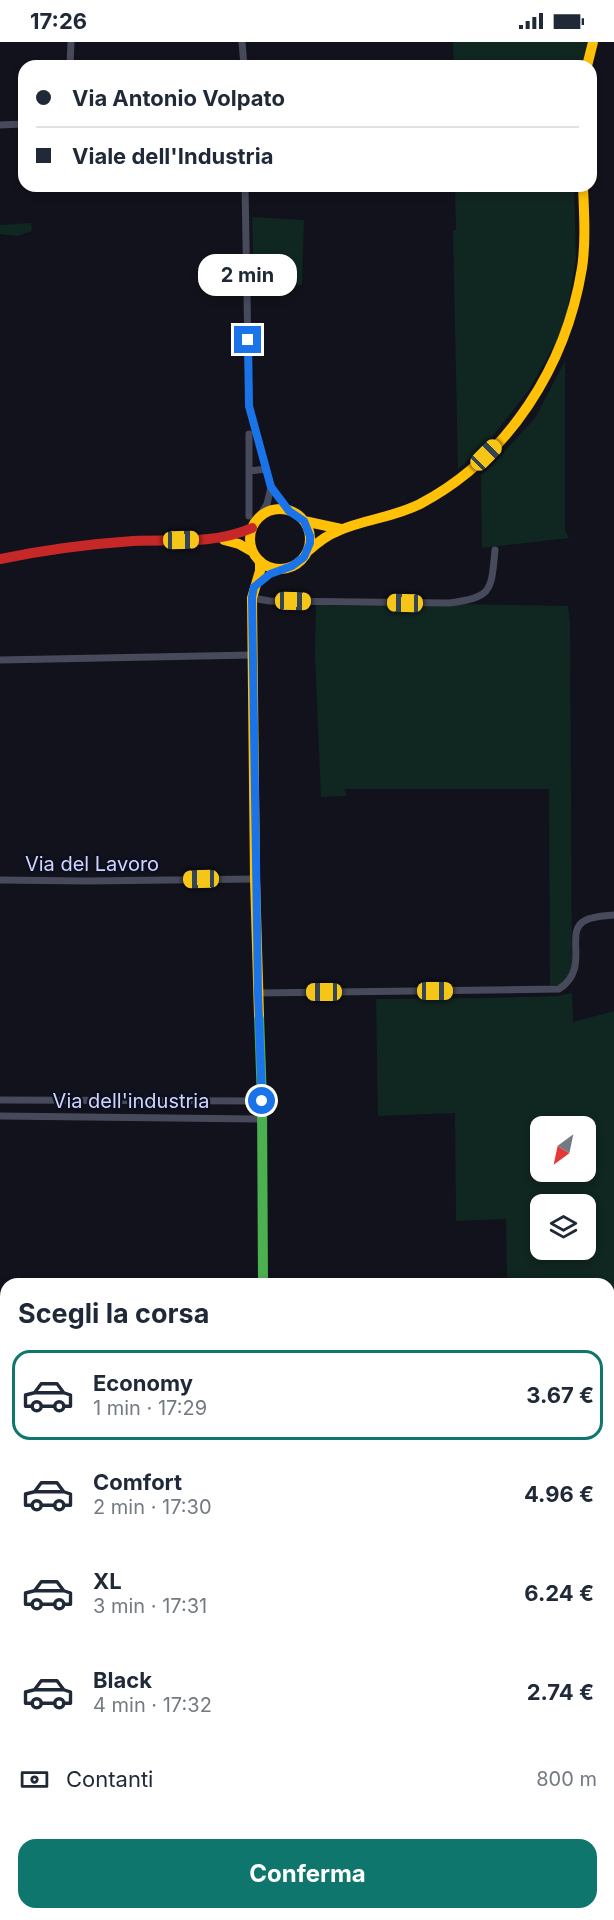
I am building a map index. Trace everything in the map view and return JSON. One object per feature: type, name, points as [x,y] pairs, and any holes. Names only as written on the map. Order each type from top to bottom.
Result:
[{"type":"main road","points":[[588,60],[593,42]]},
{"type":"main road","points":[[253,592],[270,574],[292,566],[308,551],[341,529],[404,512],[458,480],[477,465],[523,416],[544,383],[562,343],[574,302],[582,268],[583,192]]},
{"type":"main road","points":[[0,559],[121,542],[221,539],[238,536],[253,521],[273,510],[289,511],[304,521],[341,529]]},
{"type":"main road","points":[[253,521],[250,536],[253,552]]},
{"type":"main road","points":[[304,521],[310,536],[308,551]]},
{"type":"main road","points":[[221,539],[239,544],[253,552],[260,561],[275,568],[292,566]]},
{"type":"main road","points":[[260,561],[260,571],[253,592],[252,655],[255,879],[262,1101],[263,1278]]},
{"type":"street","points":[[70,60],[71,42]]},
{"type":"street","points":[[242,42],[244,60]]},
{"type":"street","points":[[0,124],[18,124]]},
{"type":"street","points":[[245,192],[249,406],[271,487],[289,511]]},
{"type":"street","points":[[249,434],[253,521]]},
{"type":"street","points":[[249,471],[266,469]]},
{"type":"street","points":[[253,521],[267,504],[271,487]]},
{"type":"street","points":[[253,592],[270,601],[449,603],[468,600],[488,591],[492,582],[495,550]]},
{"type":"street","points":[[0,660],[252,655]]},
{"type":"street","name":"Via del Lavoro","points":[[0,880],[255,879]]},
{"type":"street","points":[[258,993],[559,989],[573,977],[577,929],[580,923],[589,918],[614,915]]},
{"type":"street","name":"Via dell'industria","points":[[0,1100],[262,1101]]},
{"type":"street","name":"Via dell'industria","points":[[0,1116],[262,1119]]},
{"type":"green space","points":[[453,42],[587,42],[583,60],[454,60]]},
{"type":"green space","points":[[455,192],[574,192],[576,259],[567,312],[557,340],[529,390],[486,445],[458,469],[453,230],[456,230]]},
{"type":"green space","points":[[252,217],[304,220],[302,285],[254,284]]},
{"type":"green space","points":[[31,223],[32,231],[18,236],[0,234],[0,225]]},
{"type":"green space","points":[[565,361],[565,530],[569,538],[482,548],[481,475],[535,418]]},
{"type":"green space","points":[[316,603],[332,606],[453,606],[463,604],[568,606],[570,622],[572,975],[564,985],[550,986],[549,789],[344,789],[347,796],[321,797],[315,657]]},
{"type":"green space","points":[[572,993],[573,1022],[614,1011],[614,1278],[507,1278],[506,1219],[456,1221],[455,1113],[378,1116],[376,999],[557,996]]},
{"type":"traffic: fast","points":[[259,1015],[263,1278]]},
{"type":"traffic: slow","points":[[588,60],[593,42]]},
{"type":"traffic: slow","points":[[308,551],[322,539],[334,533],[420,504],[452,484],[481,461],[506,435],[528,405],[547,373],[562,340],[574,304],[583,258],[583,192]]},
{"type":"traffic: slow","points":[[280,509],[301,518],[310,539],[301,560],[280,569],[259,560],[250,539],[259,518],[280,509]]},
{"type":"traffic: slow","points":[[304,521],[341,529]]},
{"type":"traffic: slow","points":[[224,540],[239,544],[253,552]]},
{"type":"traffic: slow","points":[[259,1015],[252,598],[260,571],[260,561]]},
{"type":"traffic: jam","points":[[0,559],[100,544],[208,539],[252,528]]},
{"type":"route","points":[[248,340],[249,406],[271,487],[289,511],[304,521],[310,536],[308,551],[304,557],[292,566],[270,574],[254,587],[252,597],[258,993],[262,1101]]}]
